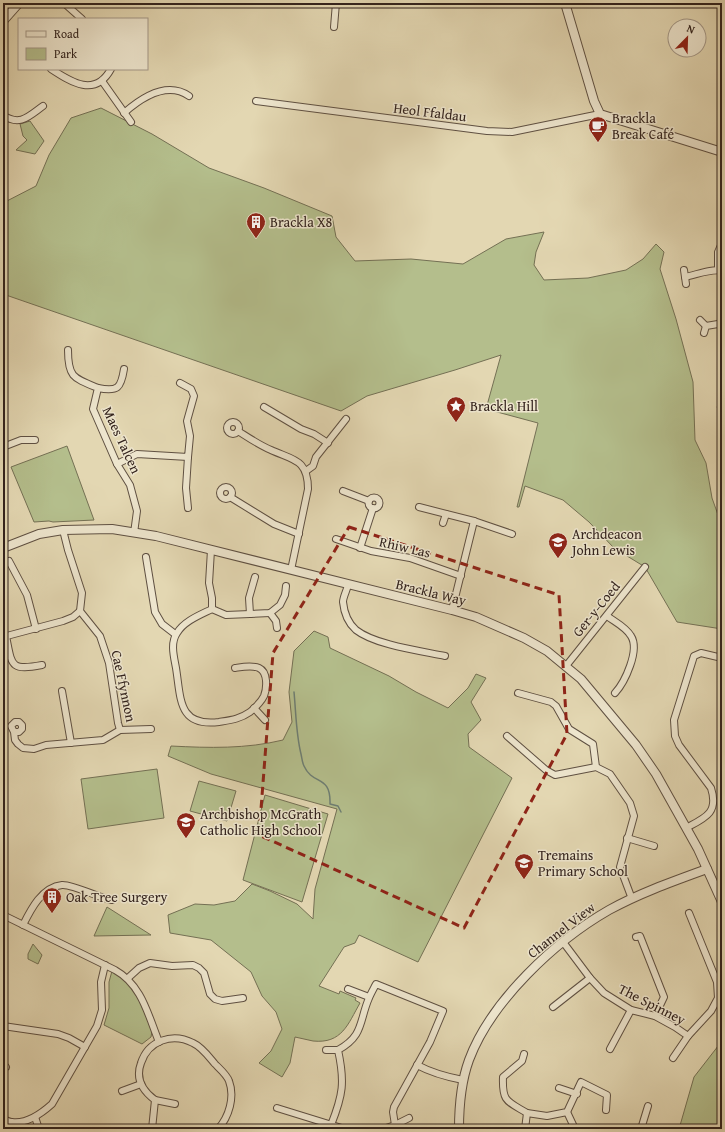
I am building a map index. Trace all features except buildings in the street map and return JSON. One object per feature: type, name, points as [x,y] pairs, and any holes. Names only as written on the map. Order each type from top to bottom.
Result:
[{"type":"street","points":[[5,18],[12,3]]},
{"type":"street","points":[[5,18],[19,3]]},
{"type":"street","points":[[334,27],[336,3]]},
{"type":"street","points":[[565,3],[594,101],[600,114],[722,152]]},
{"type":"street","points":[[66,4],[81,18]]},
{"type":"street","points":[[53,70],[71,82],[89,85],[102,81],[109,70]]},
{"type":"street","points":[[102,81],[131,122]]},
{"type":"street","points":[[124,112],[147,95],[178,90],[189,96]]},
{"type":"street","name":"Heol Ffaldau","points":[[256,101],[500,132],[512,132],[600,114]]},
{"type":"street","points":[[3,115],[11,120],[20,120],[29,116],[40,108],[34,104]]},
{"type":"street","points":[[686,284],[685,273],[703,273],[712,270],[720,270],[718,252],[722,243]]},
{"type":"street","points":[[700,320],[706,326]]},
{"type":"street","points":[[706,326],[718,324],[722,321]]},
{"type":"street","points":[[704,334],[706,326]]},
{"type":"street","points":[[68,350],[68,365],[72,374],[82,381],[98,388],[110,391],[116,388],[122,382],[124,369]]},
{"type":"street","points":[[180,383],[191,389],[194,396],[187,420],[190,436],[186,488],[188,508]]},
{"type":"street","name":"Maes Talcen","points":[[98,388],[93,409],[117,464],[130,485],[137,511],[134,533]]},
{"type":"street","points":[[264,408],[328,442]]},
{"type":"street","points":[[306,471],[313,466],[316,457],[346,419]]},
{"type":"street","points":[[238,431],[271,450],[292,458],[306,471],[308,478],[308,489],[291,570]]},
{"type":"street","points":[[336,432],[342,437]]},
{"type":"street","points":[[3,447],[21,440],[35,440]]},
{"type":"street","points":[[117,464],[137,454],[188,457]]},
{"type":"street","points":[[343,491],[369,501]]},
{"type":"street","points":[[230,497],[274,524],[298,534]]},
{"type":"street","points":[[369,501],[371,498],[375,497],[380,500],[379,506],[373,508]]},
{"type":"street","points":[[369,501],[369,505],[373,508]]},
{"type":"street","points":[[419,507],[474,521],[512,534]]},
{"type":"street","points":[[360,548],[373,508]]},
{"type":"street","points":[[443,523],[446,514]]},
{"type":"street","points":[[452,610],[474,521]]},
{"type":"street","name":"Brackla Way","points":[[3,548],[39,534],[63,530],[112,529],[156,536],[452,610],[476,617],[509,631],[547,651],[581,679],[636,744],[656,774],[686,828],[722,902]]},
{"type":"street","points":[[42,665],[24,669],[16,666],[11,660],[4,637],[36,629],[73,617],[80,611],[82,592],[63,530]]},
{"type":"street","name":"Rhiw Las","points":[[336,539],[344,538],[360,548],[410,558],[461,576]]},
{"type":"street","points":[[211,550],[209,583],[212,598],[212,610]]},
{"type":"street","points":[[146,557],[155,612],[162,624],[176,634]]},
{"type":"street","points":[[9,561],[27,595],[36,629]]},
{"type":"street","name":"Ger-y-Coed","points":[[566,666],[645,567]]},
{"type":"street","points":[[250,614],[249,598],[255,577]]},
{"type":"street","points":[[348,585],[343,601],[347,618],[356,629],[370,638],[393,645],[445,656]]},
{"type":"street","points":[[235,668],[251,666],[262,670],[265,677],[264,695],[259,703],[244,716],[234,720],[205,723],[190,717],[184,709],[180,692],[173,644],[176,634],[180,628],[188,622],[212,610],[226,615],[270,613],[280,605],[285,595],[286,586]]},
{"type":"street","name":"Cae Ffynnon","points":[[80,611],[100,636],[109,663],[116,717],[120,730],[152,728]]},
{"type":"street","points":[[270,613],[276,621],[277,628]]},
{"type":"street","points":[[607,616],[628,632],[634,641],[634,652],[630,665],[624,680],[615,693]]},
{"type":"street","points":[[686,828],[709,815],[712,809],[713,795],[711,788],[679,745],[675,736],[674,720],[694,656],[701,653],[722,658]]},
{"type":"street","points":[[62,691],[71,743]]},
{"type":"street","points":[[518,693],[551,702],[556,706],[569,729],[593,744],[596,767]]},
{"type":"street","points":[[254,708],[265,720]]},
{"type":"street","points":[[14,732],[15,740],[18,744],[23,748],[34,749],[46,745],[103,740],[120,730]]},
{"type":"street","points":[[507,736],[546,770],[555,775],[596,767],[610,774],[630,803],[634,816],[620,867],[632,899]]},
{"type":"street","points":[[627,838],[654,846]]},
{"type":"street","name":"Channel View","points":[[459,1129],[460,1096],[468,1061],[486,1025],[527,975],[562,942],[609,910],[632,899],[707,869]]},
{"type":"street","points":[[24,925],[31,911],[42,895],[62,885],[112,900]]},
{"type":"street","name":"The Spinney","points":[[562,942],[590,978],[604,993],[631,1010],[655,1016],[688,1036],[711,1011],[718,998],[717,982],[689,913]]},
{"type":"street","points":[[3,915],[106,965],[128,978],[141,995],[159,1042]]},
{"type":"street","points":[[636,937],[640,936],[664,997],[655,1016]]},
{"type":"street","points":[[128,978],[138,968],[150,964],[172,966],[193,965],[204,973],[210,994],[214,999],[222,1001],[243,998]]},
{"type":"street","points":[[3,1119],[13,1122],[22,1121],[35,1117],[44,1112],[52,1104],[97,1026],[102,1010],[101,982],[106,965]]},
{"type":"street","points":[[553,1007],[590,978]]},
{"type":"street","points":[[326,1050],[338,1050],[352,1041],[357,1035],[369,997],[376,984],[443,1011],[430,1042],[394,1107],[393,1112],[395,1125]]},
{"type":"street","points":[[348,989],[369,997]]},
{"type":"street","points":[[610,1049],[631,1010]]},
{"type":"street","points":[[3,1026],[58,1034],[85,1047]]},
{"type":"street","points":[[673,1058],[688,1036]]},
{"type":"street","points":[[175,1104],[155,1100],[145,1093],[141,1084],[139,1067],[149,1048],[159,1042],[177,1039],[195,1044],[211,1059],[229,1080],[231,1104],[223,1124],[218,1129]]},
{"type":"street","points":[[331,1125],[340,1100],[343,1083],[342,1067],[338,1050]]},
{"type":"street","points":[[524,1054],[522,1061],[503,1077],[502,1092],[507,1102],[527,1113],[547,1116],[568,1112]]},
{"type":"street","points":[[417,1065],[441,1075],[463,1080]]},
{"type":"street","points":[[575,1129],[568,1112],[581,1082],[607,1095],[606,1110]]},
{"type":"street","points":[[122,1091],[141,1084]]},
{"type":"street","points":[[559,1088],[577,1094]]},
{"type":"street","points":[[152,1129],[155,1100]]},
{"type":"street","points":[[641,1129],[648,1106]]},
{"type":"street","points":[[276,1108],[345,1129]]},
{"type":"street","points":[[525,1129],[527,1113]]},
{"type":"street","points":[[35,1117],[39,1129]]},
{"type":"street","points":[[383,1129],[409,1118]]},
{"type":"street","points":[[223,1124],[229,1129]]},
{"type":"highlighted area","points":[[349,527],[559,595],[567,734],[464,928],[259,835],[273,653]]},
{"type":"green space","points":[[101,108],[152,134],[209,168],[264,188],[332,216],[336,237],[355,261],[411,259],[463,264],[506,239],[544,232],[536,252],[534,265],[544,280],[588,278],[626,270],[643,259],[656,244],[664,252],[660,269],[676,319],[693,382],[695,440],[706,463],[712,498],[722,526],[722,629],[677,622],[645,567],[614,548],[589,522],[563,500],[525,486],[519,507],[517,507],[538,423],[486,409],[501,355],[367,396],[341,411],[3,294],[3,203],[36,186],[49,155],[71,118]]},
{"type":"green space","points":[[30,121],[44,141],[35,154],[16,150],[27,140],[23,136],[20,124]]},
{"type":"green space","points":[[67,446],[94,520],[34,522],[11,467]]},
{"type":"green space","points":[[314,631],[328,637],[330,648],[389,676],[448,708],[468,688],[476,674],[486,678],[471,702],[481,720],[468,734],[469,747],[512,778],[418,962],[359,935],[355,943],[344,947],[319,986],[339,994],[340,991],[356,998],[355,1000],[360,1003],[348,1025],[337,1036],[323,1041],[313,1041],[295,1037],[290,1063],[282,1077],[259,1063],[271,1051],[282,1029],[276,1012],[262,996],[251,972],[211,940],[170,933],[168,915],[195,904],[214,905],[235,901],[252,884],[297,904],[313,919],[315,889],[337,809],[211,774],[168,756],[171,746],[241,746],[283,740],[292,722],[289,692],[294,651]]},
{"type":"green space","points":[[157,769],[164,818],[88,829],[81,779]]},
{"type":"green space","points":[[199,781],[236,791],[227,821],[190,811]]},
{"type":"green space","points":[[265,795],[328,814],[302,902],[243,880]]},
{"type":"green space","points":[[107,907],[151,935],[94,936]]},
{"type":"green space","points":[[33,944],[42,955],[38,964],[28,959],[28,954]]},
{"type":"green space","points":[[112,971],[133,990],[145,1013],[152,1031],[151,1037],[142,1044],[104,1025],[109,1008],[109,982]]},
{"type":"green space","points":[[722,1041],[722,1129],[679,1129],[694,1077]]},
{"type":"waterway","points":[[294,692],[296,723],[303,764],[312,776],[325,784],[330,795],[330,804],[338,806],[341,812]]},
{"type":"place","name":"Brackla Break Café","points":[[598,143]]},
{"type":"place","name":"Brackla X8","points":[[256,239]]},
{"type":"place","name":"Brackla Hill","points":[[456,423]]},
{"type":"place","name":"Archdeacon John Lewis","points":[[558,559]]},
{"type":"place","name":"Archbishop McGrath Catholic High School","points":[[186,839]]},
{"type":"place","name":"Tremains Primary School","points":[[524,880]]},
{"type":"place","name":"Oak Tree Surgery","points":[[52,914]]}]
